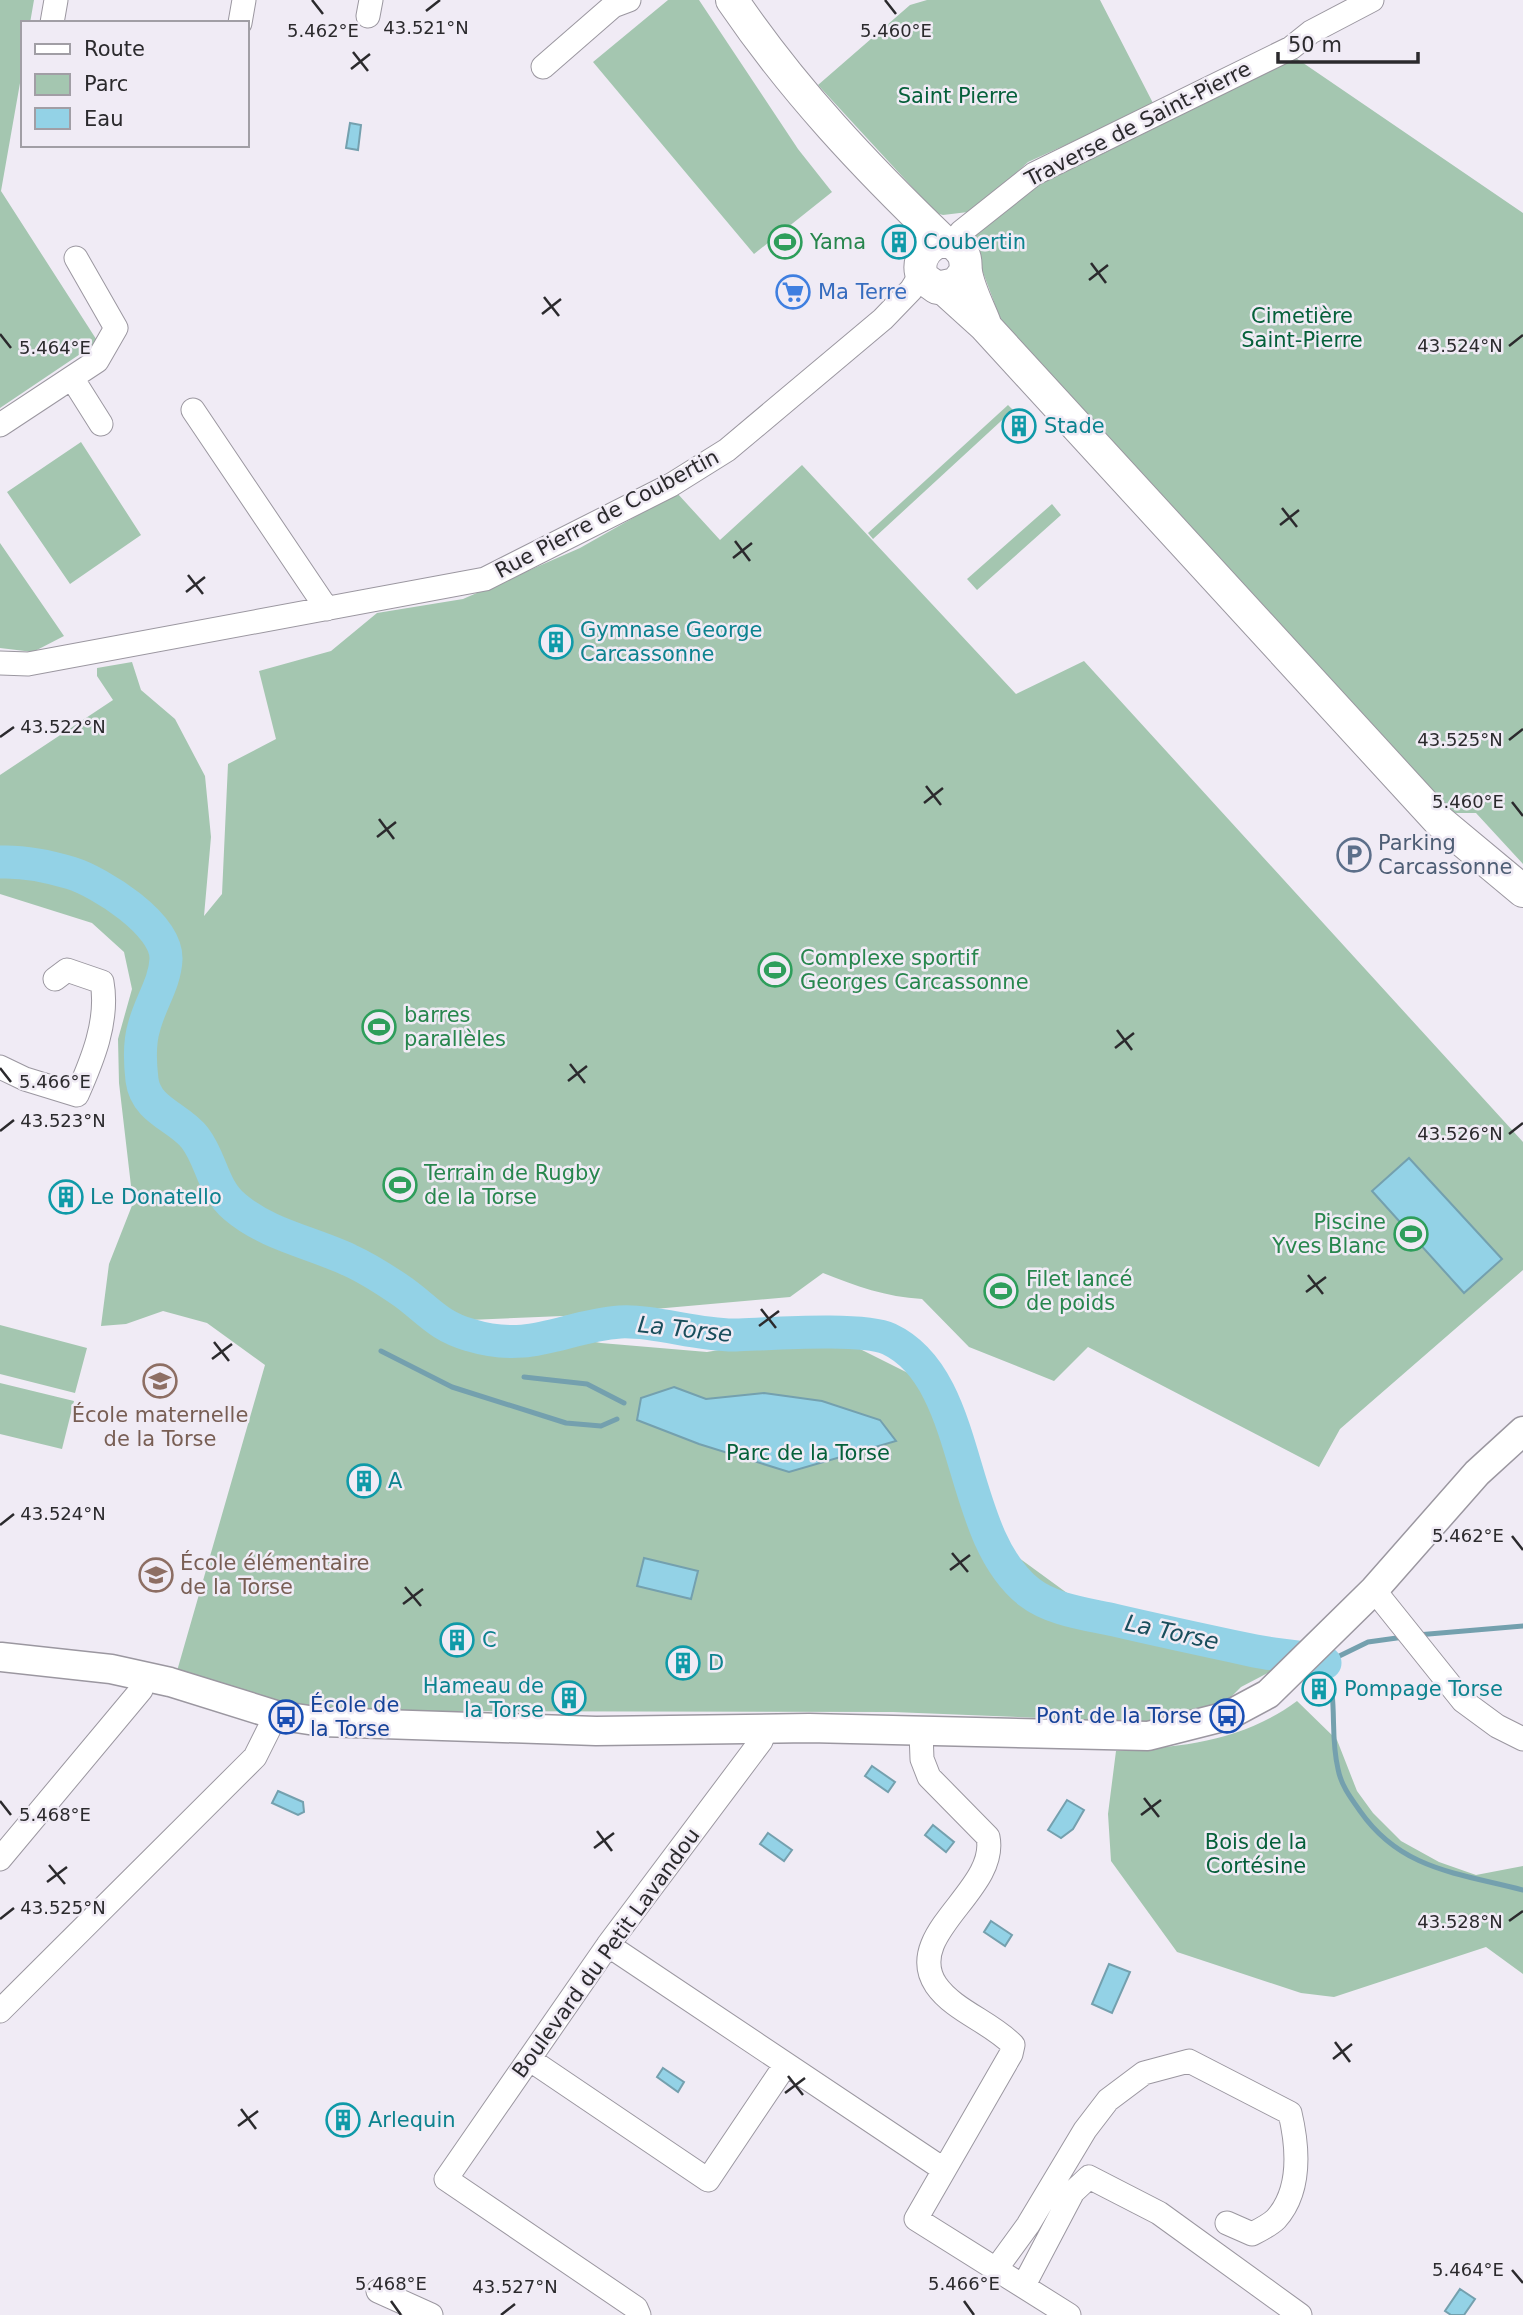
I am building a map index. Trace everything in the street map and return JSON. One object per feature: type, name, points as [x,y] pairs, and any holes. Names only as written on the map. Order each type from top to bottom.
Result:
[{"type":"main road","points":[[732,0],[774,62],[814,110],[905,205],[937,268],[985,326],[1430,812],[1523,891]]},
{"type":"street","points":[[52,21],[56,0]]},
{"type":"street","points":[[240,21],[244,0]]},
{"type":"street","points":[[543,67],[614,6],[629,0]]},
{"type":"street","name":"Traverse de Saint-Pierre","points":[[937,268],[961,232],[1034,174],[1291,48],[1311,32],[1372,0]]},
{"type":"street","points":[[0,425],[97,361],[116,328],[76,258]]},
{"type":"street","name":"Rue Pierre de Coubertin","points":[[0,663],[28,664],[485,579],[671,485],[727,450],[781,407],[937,268]]},
{"type":"street","points":[[72,378],[101,424]]},
{"type":"street","points":[[193,410],[327,609]]},
{"type":"street","points":[[0,1067],[24,1079],[77,1095],[94,1056],[105,999],[102,982],[67,970],[55,979]]},
{"type":"street","points":[[0,1657],[143,1683],[276,1715],[322,1722],[596,1731],[766,1728],[1148,1736],[1199,1725],[1242,1710],[1268,1694],[1374,1590],[1477,1473],[1523,1431]]},
{"type":"street","points":[[1374,1590],[1463,1701],[1497,1726],[1523,1739]]},
{"type":"street","points":[[0,1858],[143,1683]]},
{"type":"street","points":[[0,2011],[255,1756],[276,1715]]},
{"type":"street","name":"Boulevard du Petit Lavandou","points":[[639,2315],[636,2308],[446,2179],[608,1945],[761,1741],[766,1728]]},
{"type":"street","points":[[921,1732],[922,1759],[929,1777],[988,1837],[990,1849],[981,1873],[932,1944],[928,1960],[930,1971],[937,1986],[948,1997],[1013,2045],[1011,2054],[916,2219],[1069,2315]]},
{"type":"street","points":[[608,1945],[943,2169]]},
{"type":"street","points":[[529,2059],[708,2180],[786,2064]]},
{"type":"street","points":[[996,2269],[1028,2225],[1085,2130],[1108,2100],[1144,2073],[1189,2061],[1290,2113],[1296,2138],[1296,2169],[1291,2191],[1276,2220],[1252,2234],[1227,2223]]},
{"type":"street","points":[[1024,2285],[1073,2192],[1089,2176],[1158,2213],[1300,2315]]},
{"type":"street","points":[[378,2291],[431,2315]]},
{"type":"green space","points":[[0,0],[34,0],[30,21],[21,21],[21,77],[1,191],[98,342],[0,408]]},
{"type":"green space","points":[[668,0],[699,0],[798,149],[832,192],[754,254],[593,62]]},
{"type":"green space","name":"Saint Pierre","points":[[927,0],[1100,0],[1154,105],[1028,162],[981,205],[968,212],[943,215],[936,213],[818,85],[910,5]]},
{"type":"green space","name":"Cimetière Saint-Pierre","points":[[1290,54],[1523,213],[1523,864],[1476,813],[1448,813],[1003,326],[969,235],[1025,183]]},
{"type":"green space","points":[[1008,405],[1013,410],[873,539],[868,533]]},
{"type":"green space","points":[[81,442],[141,535],[70,584],[7,492]]},
{"type":"green space","name":"Complexe sportif Georges Carcassonne","points":[[802,465],[1016,694],[1084,661],[1523,1142],[1523,1270],[1340,1429],[1319,1467],[1088,1347],[1054,1381],[969,1347],[922,1299],[871,1290],[823,1273],[790,1297],[587,1315],[469,1320],[601,1343],[707,1352],[826,1332],[938,1388],[954,1426],[982,1531],[1078,1601],[1274,1644],[1302,1655],[1241,1687],[1225,1703],[1186,1716],[1139,1722],[893,1712],[318,1711],[175,1678],[265,1365],[207,1323],[163,1311],[126,1324],[101,1326],[109,1264],[133,1203],[119,1083],[118,1039],[132,989],[124,952],[92,923],[0,894],[0,775],[113,700],[97,676],[97,668],[132,662],[141,690],[175,719],[205,776],[211,837],[204,916],[222,894],[228,764],[276,739],[259,671],[331,651],[377,613],[463,599],[580,548],[677,493],[720,540]]},
{"type":"green space","points":[[1052,504],[1061,515],[977,590],[967,579]]},
{"type":"green space","points":[[0,543],[64,636],[33,652],[0,648]]},
{"type":"green space","points":[[0,1325],[87,1348],[75,1393],[0,1374]]},
{"type":"green space","points":[[0,1383],[74,1401],[62,1449],[0,1434]]},
{"type":"green space","name":"Bois de la Cortésine","points":[[1297,1701],[1337,1740],[1357,1791],[1373,1813],[1401,1841],[1439,1862],[1476,1875],[1523,1866],[1523,1974],[1486,1947],[1334,1997],[1301,1993],[1177,1952],[1111,1861],[1108,1814],[1116,1751],[1211,1740],[1255,1725]]},
{"type":"water","points":[[350,123],[361,125],[358,150],[346,148]]},
{"type":"water","points":[[1409,1158],[1502,1259],[1464,1293],[1372,1191]]},
{"type":"water","points":[[674,1387],[706,1399],[764,1393],[822,1401],[880,1420],[896,1441],[789,1472],[699,1444],[637,1420],[641,1398]]},
{"type":"water","points":[[644,1558],[698,1571],[691,1599],[637,1586]]},
{"type":"water","points":[[872,1766],[895,1782],[888,1792],[865,1776]]},
{"type":"water","points":[[278,1791],[303,1802],[304,1812],[298,1815],[272,1803]]},
{"type":"water","points":[[1067,1800],[1084,1810],[1073,1829],[1061,1838],[1048,1830]]},
{"type":"water","points":[[933,1825],[954,1842],[946,1852],[925,1835]]},
{"type":"water","points":[[768,1833],[792,1850],[784,1861],[760,1844]]},
{"type":"water","points":[[991,1921],[1012,1935],[1005,1946],[984,1932]]},
{"type":"water","points":[[1109,1964],[1130,1972],[1112,2013],[1092,2004]]},
{"type":"water","points":[[663,2068],[684,2082],[678,2092],[657,2077]]},
{"type":"water","points":[[1460,2289],[1475,2299],[1464,2315],[1451,2315],[1445,2311]]},
{"type":"waterway","name":"La Torse","points":[[0,862],[45,866],[83,878],[130,906],[156,932],[166,959],[163,976],[141,1040],[142,1080],[145,1091],[156,1106],[195,1138],[227,1199],[261,1225],[363,1267],[403,1292],[450,1327],[492,1340],[530,1340],[620,1322],[648,1323],[722,1335],[837,1332],[876,1335],[889,1339],[916,1359],[936,1387],[951,1421],[988,1533],[1005,1566],[1029,1592],[1048,1603],[1081,1613],[1255,1651],[1325,1663]]},
{"type":"waterway","points":[[381,1351],[452,1387],[566,1423],[601,1426],[617,1419]]},
{"type":"waterway","points":[[524,1377],[587,1384],[624,1403]]},
{"type":"waterway","points":[[1417,1635],[1523,1626]]},
{"type":"waterway","name":"La Torse","points":[[1404,1637],[1368,1642],[1325,1663],[1332,1690],[1335,1755],[1344,1786],[1376,1831],[1412,1857],[1454,1873],[1523,1890]]},
{"type":"place","name":"Yama","points":[[785,242]]},
{"type":"place","name":"Coubertin","points":[[899,242]]},
{"type":"place","name":"Ma Terre","points":[[793,292]]},
{"type":"place","name":"Stade","points":[[1019,426]]},
{"type":"place","name":"Gymnase George Carcassonne","points":[[556,642]]},
{"type":"place","name":"Parking Carcassonne","points":[[1354,855]]},
{"type":"place","name":"Complexe sportif Georges Carcassonne","points":[[775,970]]},
{"type":"place","name":"barres parallèles","points":[[379,1027]]},
{"type":"place","name":"Terrain de Rugby de la Torse","points":[[400,1185]]},
{"type":"place","name":"Le Donatello","points":[[66,1197]]},
{"type":"place","name":"Piscine Yves Blanc","points":[[1411,1234]]},
{"type":"place","name":"Filet lancé de poids","points":[[1001,1291]]},
{"type":"place","name":"École maternelle de la Torse","points":[[160,1381]]},
{"type":"place","name":"A","points":[[364,1481]]},
{"type":"place","name":"École élémentaire de la Torse","points":[[156,1575]]},
{"type":"place","name":"C","points":[[457,1640]]},
{"type":"place","name":"D","points":[[683,1663]]},
{"type":"place","name":"Pompage Torse","points":[[1319,1689]]},
{"type":"place","name":"Hameau de la Torse","points":[[569,1698]]},
{"type":"place","name":"Pont de la Torse","points":[[1227,1716]]},
{"type":"place","name":"École de la Torse","points":[[286,1717]]},
{"type":"place","name":"Arlequin","points":[[343,2120]]},
{"type":"park label","name":"Parc de la Torse","points":[[808,1453]]}]
